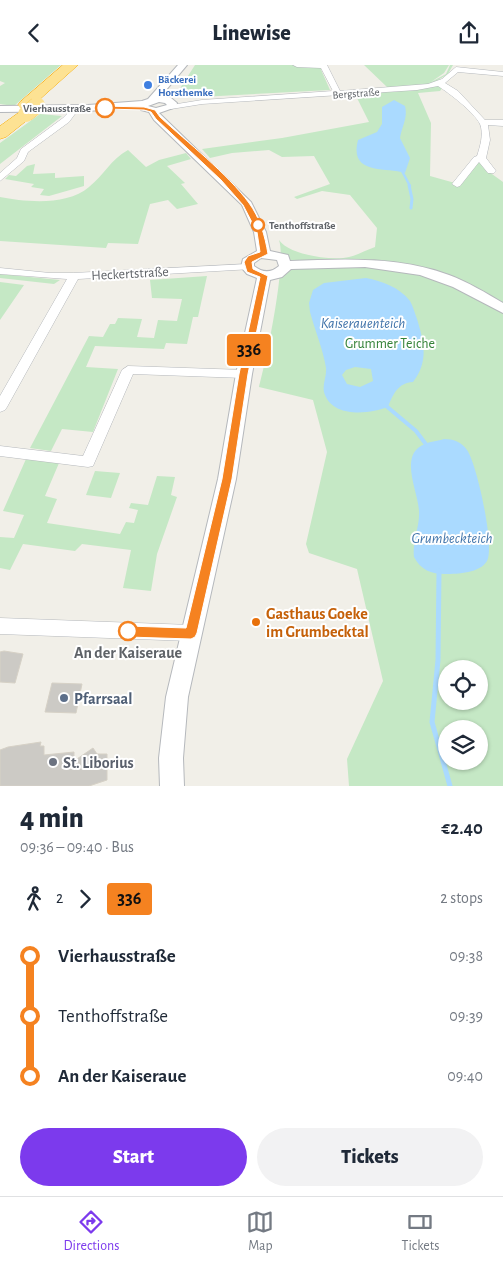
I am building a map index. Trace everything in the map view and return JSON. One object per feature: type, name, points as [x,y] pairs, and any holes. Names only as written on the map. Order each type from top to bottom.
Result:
[{"type":"highway","points":[[0,134],[20,110],[71,65]]},
{"type":"highway","points":[[0,124],[82,65]]},
{"type":"street","points":[[183,65],[148,105],[158,118],[246,204],[260,232],[264,254]]},
{"type":"street","points":[[297,65],[323,66],[338,94]]},
{"type":"street","name":"Bergstraße","points":[[20,110],[168,104],[417,88],[439,83],[447,79],[456,67],[503,74]]},
{"type":"street","points":[[166,125],[164,115],[168,104],[164,95],[169,83]]},
{"type":"street","points":[[439,83],[455,93],[486,127],[482,158],[491,171]]},
{"type":"street","points":[[0,178],[21,159],[24,151],[66,120],[70,114],[70,109]]},
{"type":"street","points":[[483,122],[503,123]]},
{"type":"street","points":[[457,184],[477,159],[482,158]]},
{"type":"street","points":[[287,265],[280,256],[264,254],[251,258],[248,262],[248,267],[254,273],[264,276],[280,273],[287,265],[353,263],[404,268],[452,281],[503,309]]},
{"type":"street","name":"Heckertstraße","points":[[0,407],[72,283],[74,276],[248,267]]},
{"type":"street","points":[[0,271],[50,276],[74,276]]},
{"type":"street","points":[[172,786],[171,758],[177,697],[227,479],[244,374],[264,276]]},
{"type":"street","points":[[0,451],[88,462],[128,371],[244,374]]},
{"type":"street","points":[[0,626],[191,633]]},
{"type":"green space","points":[[0,65],[61,65],[14,106],[0,104],[0,86],[5,83],[0,81]]},
{"type":"green space","points":[[195,65],[319,65],[330,90],[182,98],[177,93]]},
{"type":"green space","name":"Grummer Teiche","points":[[364,65],[449,65],[444,73],[431,82],[446,74],[450,65],[453,65],[448,74],[433,83],[443,87],[440,91],[418,93],[431,123],[430,176],[455,183],[479,161],[485,169],[503,182],[503,786],[349,786],[347,759],[383,681],[357,569],[309,553],[306,544],[327,452],[313,400],[259,387],[271,335],[278,290],[281,252],[279,240],[292,250],[311,256],[342,258],[375,247],[377,228],[350,195],[322,191],[297,199],[294,197],[330,184],[314,156],[282,157],[269,150],[232,153],[210,158],[202,149],[282,138],[369,122],[355,94],[382,93],[387,87]]},
{"type":"green space","points":[[40,114],[62,116],[0,164],[0,143]]},
{"type":"green space","points":[[128,150],[146,167],[159,160],[186,153],[191,159],[167,166],[185,183],[181,184],[198,204],[177,209],[168,200],[150,204],[138,244],[108,243],[106,248],[0,241],[0,197],[46,201],[58,200],[80,193],[89,187],[117,158]]},
{"type":"green space","points":[[35,164],[33,174],[55,173],[55,178],[84,176],[84,186],[49,196],[40,195],[44,189],[31,187],[34,184],[5,179],[9,175],[16,176],[27,166]]},
{"type":"green space","points":[[0,274],[60,280],[54,284],[0,278]]},
{"type":"green space","points":[[207,276],[198,317],[193,317],[187,344],[166,343],[164,349],[95,346],[86,367],[118,369],[93,432],[62,429],[51,451],[30,448],[89,336],[103,337],[110,324],[115,324],[118,318],[142,319],[137,337],[154,338],[158,320],[177,321],[182,299],[152,298],[150,280]]},
{"type":"green space","points":[[0,282],[24,285],[0,320]]},
{"type":"green space","points":[[26,459],[59,463],[45,496],[57,499],[47,523],[120,534],[126,522],[134,523],[138,510],[129,508],[131,503],[148,505],[157,476],[175,477],[171,495],[177,497],[157,554],[151,591],[123,588],[131,550],[82,544],[75,551],[23,544],[10,570],[0,568],[0,537],[14,538],[24,515],[3,511]]},
{"type":"green space","points":[[95,471],[120,473],[111,498],[86,495]]},
{"type":"water","points":[[394,100],[405,106],[406,110],[400,138],[410,158],[405,173],[379,169],[363,164],[359,159],[357,151],[358,140],[377,132],[382,124],[382,107]]},
{"type":"water","name":"Kaiserauenteich","points":[[372,279],[395,288],[410,301],[422,336],[423,359],[413,382],[400,387],[394,394],[388,407],[363,412],[344,411],[336,408],[325,395],[326,368],[309,303],[313,290],[324,283]],"holes":[[[355,367],[371,369],[373,381],[360,387],[347,384],[342,375],[346,370]]]},
{"type":"water","name":"Grumbeckteich","points":[[444,439],[457,441],[467,450],[480,488],[487,523],[489,553],[487,561],[479,568],[462,573],[445,574],[431,572],[423,568],[414,557],[419,511],[412,474],[411,464],[413,456],[417,449],[425,444]]},
{"type":"building","points":[[0,652],[23,654],[15,683],[0,682]]},
{"type":"building","name":"Pfarrsaal","points":[[52,683],[82,684],[76,713],[45,712]]},
{"type":"building","name":"St. Liborius","points":[[41,742],[40,746],[44,746],[44,755],[74,752],[74,761],[93,748],[97,754],[107,754],[107,780],[89,786],[0,786],[0,750]]},
{"type":"waterway","points":[[402,171],[410,186]]},
{"type":"waterway","points":[[409,185],[412,199],[411,208]]},
{"type":"waterway","points":[[385,405],[416,431],[428,447]]},
{"type":"waterway","points":[[439,571],[438,660],[432,722],[450,786]]},
{"type":"bus line","name":"336","points":[[105,108],[144,108],[153,111],[246,204],[260,232],[264,254],[257,255],[248,262],[250,270],[264,276],[244,374],[227,479],[191,633],[128,631]]},
{"type":"place","name":"Bäckerei Horsthemke","points":[[148,85]]},
{"type":"place","name":"Vierhausstraße","points":[[105,108]]},
{"type":"place","name":"Tenthoffstraße","points":[[258,225]]},
{"type":"place","name":"Gasthaus Goeke im Grumbecktal","points":[[256,622]]},
{"type":"place","name":"An der Kaiseraue","points":[[128,631]]},
{"type":"place","name":"Pfarrsaal","points":[[64,698]]},
{"type":"place","name":"St. Liborius","points":[[53,762]]}]
